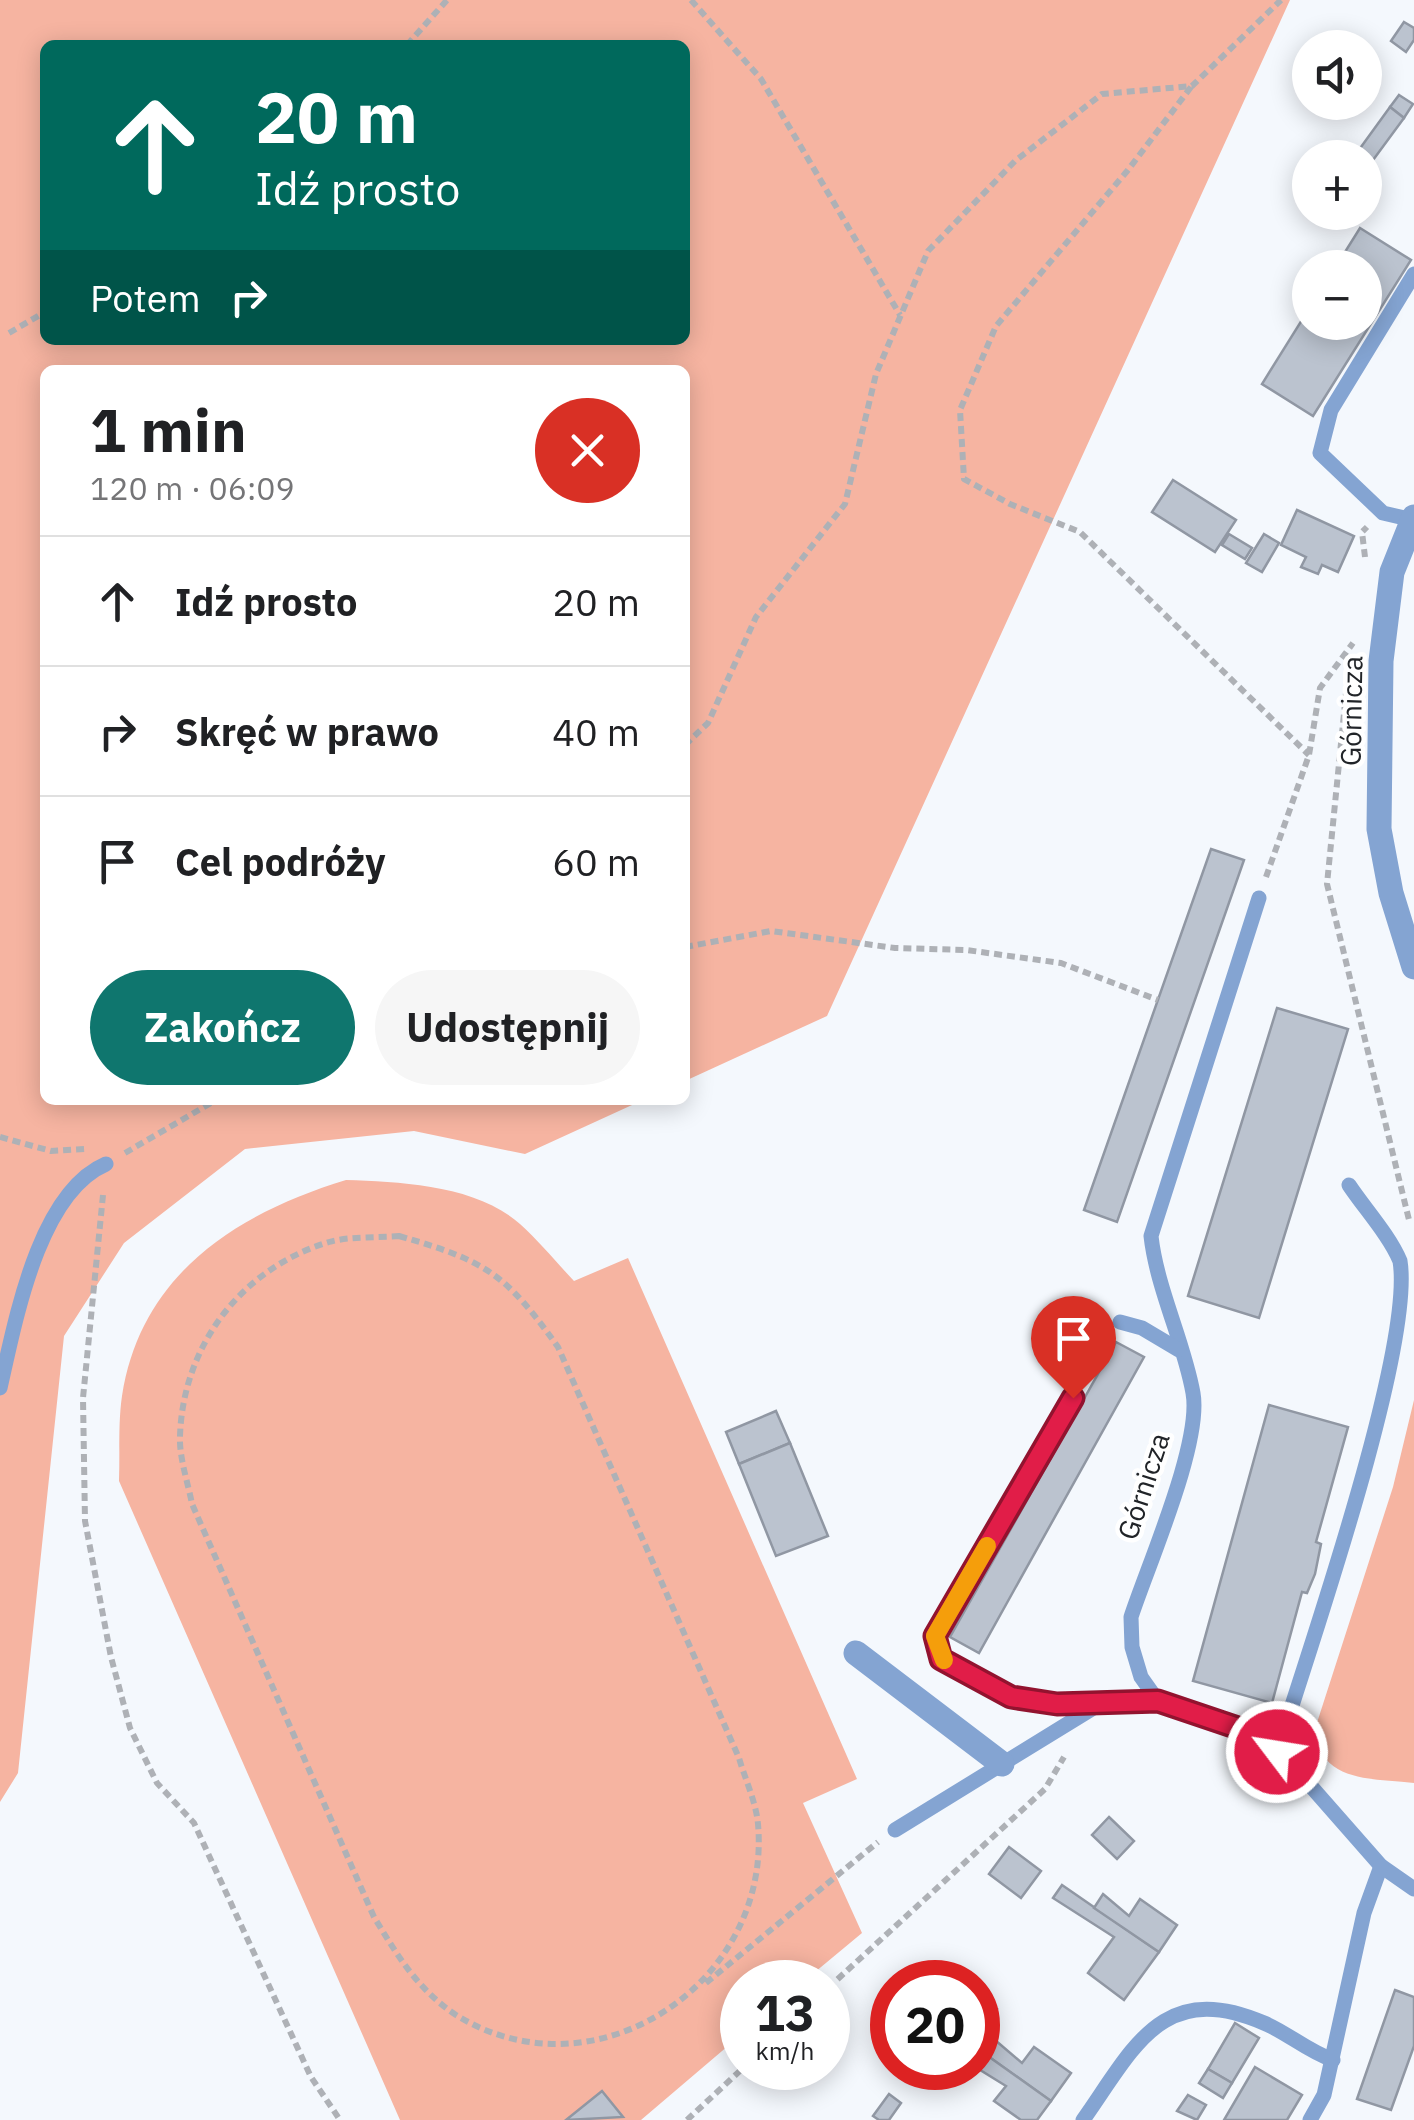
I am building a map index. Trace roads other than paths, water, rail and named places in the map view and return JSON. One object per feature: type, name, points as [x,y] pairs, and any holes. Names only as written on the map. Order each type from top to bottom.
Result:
[{"type":"street","name":"Górnicza","points":[[1414,518],[1392,572],[1381,661],[1379,829],[1390,892],[1414,967]]},
{"type":"street","points":[[856,1653],[1002,1764]]},
{"type":"lane","points":[[1414,274],[1331,410],[1320,453],[1382,513],[1414,518]]},
{"type":"lane","name":"Górnicza","points":[[1158,1701],[1141,1677],[1132,1647],[1130,1617],[1194,1428],[1193,1394],[1154,1264],[1151,1236],[1259,898]]},
{"type":"lane","points":[[0,1388],[37,1253],[61,1206],[91,1170],[106,1164]]},
{"type":"lane","points":[[1277,1752],[1388,1424],[1402,1346],[1406,1301],[1401,1262],[1350,1185]]},
{"type":"lane","points":[[1120,1322],[1142,1328],[1178,1350]]},
{"type":"lane","points":[[1073,1398],[935,1636],[941,1659],[1011,1697],[1057,1704],[1158,1701],[1241,1729],[1277,1752],[1381,1866],[1414,1889]]},
{"type":"lane","points":[[889,1834],[1098,1705]]},
{"type":"lane","points":[[1310,2120],[1324,2095],[1364,1913],[1381,1866]]},
{"type":"lane","points":[[1083,2120],[1148,2029],[1184,2011],[1228,2011],[1332,2060]]}]
